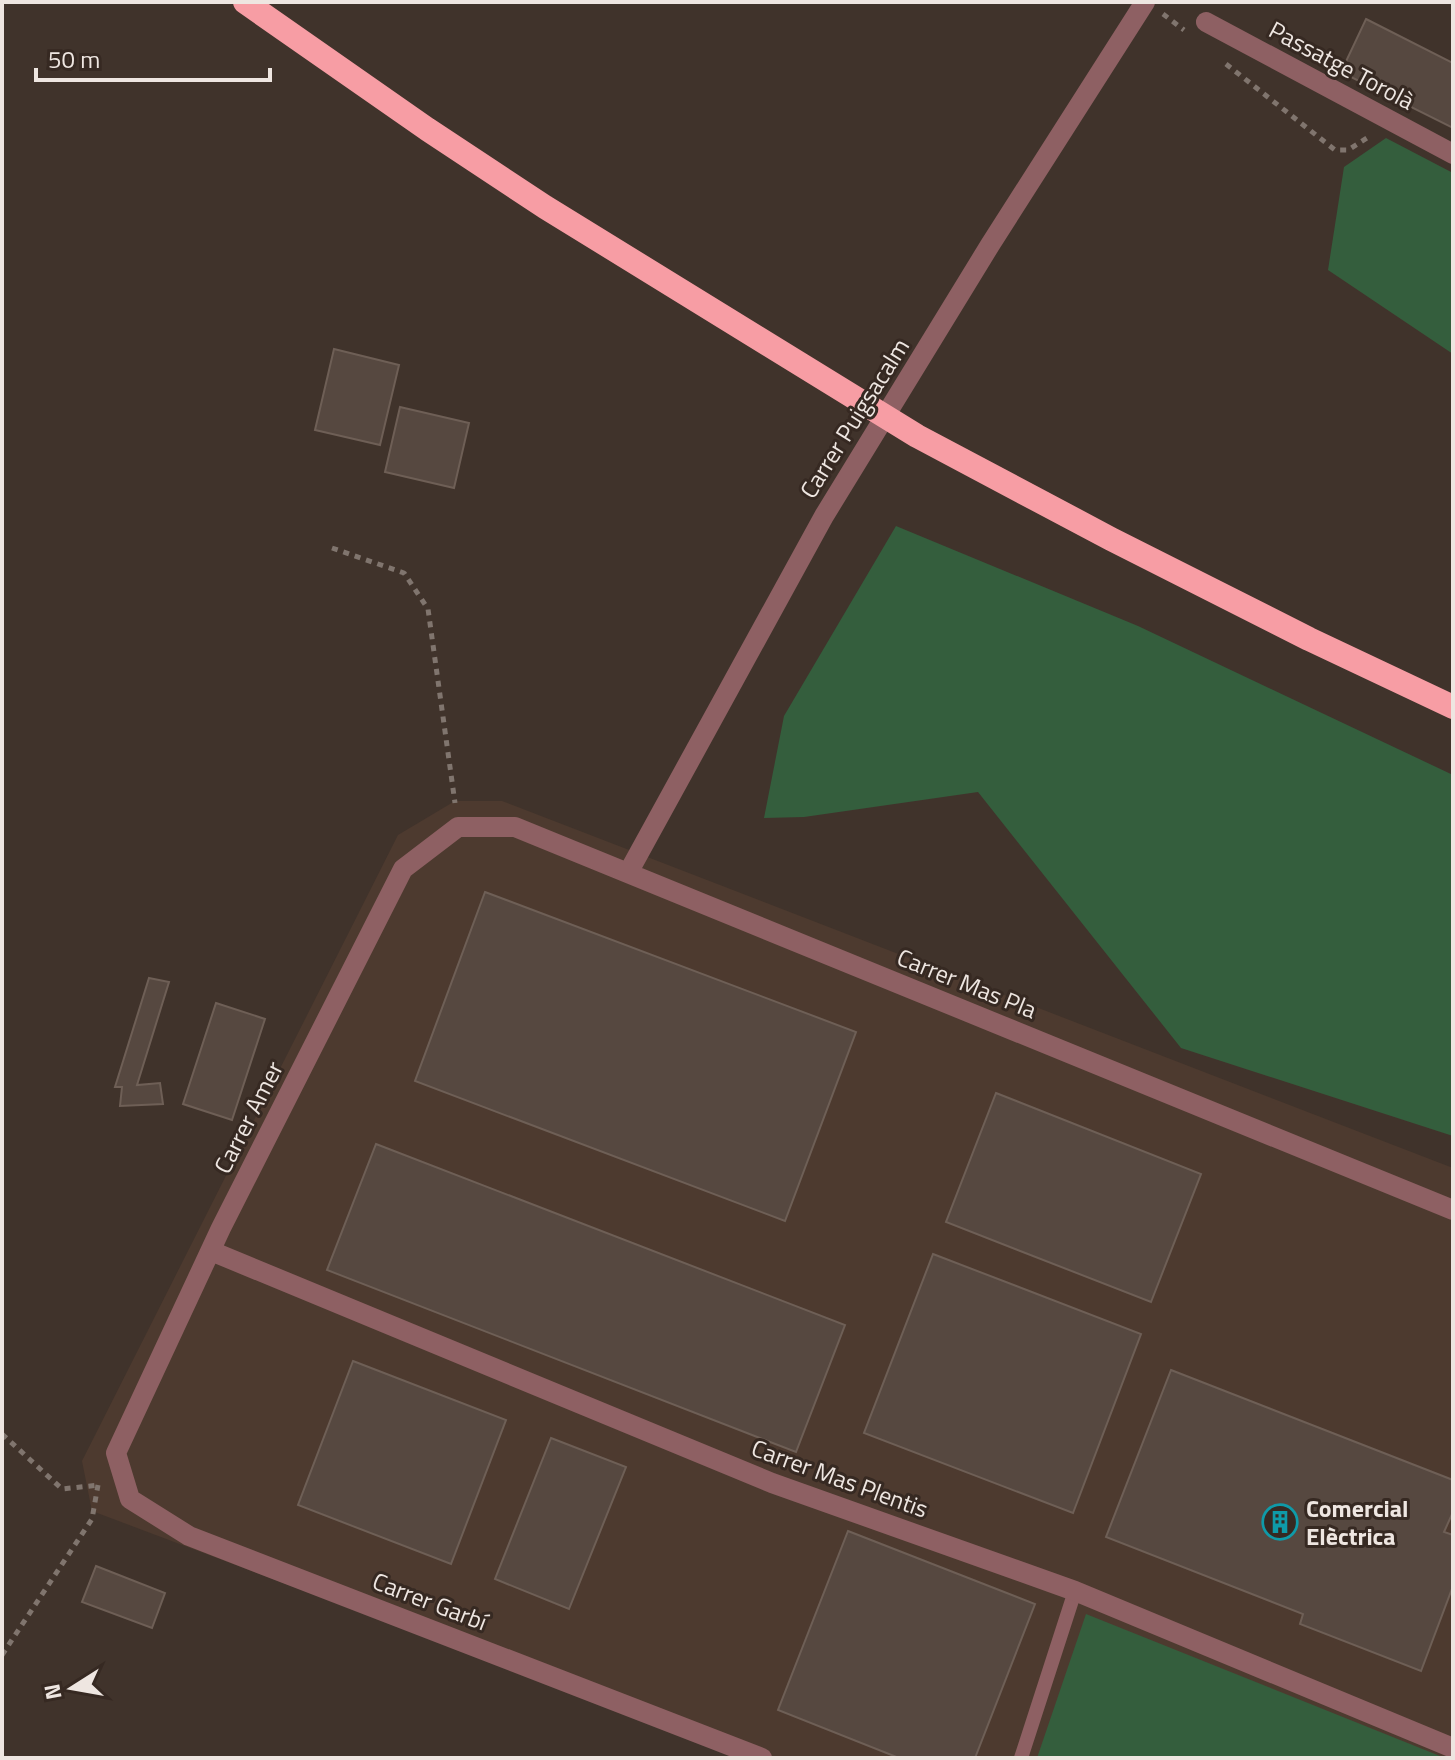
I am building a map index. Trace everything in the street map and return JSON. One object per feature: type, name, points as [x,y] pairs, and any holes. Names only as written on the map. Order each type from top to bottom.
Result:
[{"type":"highway","points":[[245,2],[545,207],[917,436],[1111,539],[1309,639],[1453,707]]},
{"type":"street","name":"Carrer Puigsacalm","points":[[628,873],[824,516],[990,245],[1145,2]]},
{"type":"street","name":"Passatge Torolà","points":[[1206,22],[1453,154]]},
{"type":"street","name":"Carrer Mas Pla","points":[[458,827],[515,827],[1453,1210]]},
{"type":"street","name":"Carrer Amer","points":[[116,1453],[211,1251],[403,869],[458,827]]},
{"type":"street","name":"Carrer Mas Plentis","points":[[211,1251],[772,1483],[1075,1591],[1453,1748]]},
{"type":"street","name":"Carrer Garbí","points":[[116,1453],[130,1499],[189,1536],[762,1758]]},
{"type":"lane","points":[[1021,1758],[1075,1591]]},
{"type":"path","points":[[332,548],[404,573],[428,609],[458,827]]},
{"type":"path","points":[[2,1434],[62,1489],[126,1483]]},
{"type":"path","points":[[2,1655],[92,1519],[98,1485]]},
{"type":"shaded area","points":[[455,801],[502,801],[1453,1168],[1453,1758],[739,1758],[740,1755],[92,1511],[82,1461],[398,835]]},
{"type":"green space","points":[[1386,138],[1453,173],[1453,354],[1328,270],[1344,167]]},
{"type":"green space","points":[[896,526],[1138,626],[1453,775],[1453,1136],[1181,1048],[978,792],[804,817],[764,818],[784,716]]},
{"type":"green space","points":[[1086,1614],[1445,1758],[1037,1758]]},
{"type":"building","points":[[1366,19],[1453,63],[1453,128],[1341,72]]},
{"type":"building","points":[[334,349],[399,365],[380,445],[315,430]]},
{"type":"building","points":[[400,407],[469,423],[454,488],[385,472]]},
{"type":"building","points":[[485,892],[856,1032],[785,1221],[415,1081]]},
{"type":"building","points":[[149,978],[169,982],[137,1085],[160,1083],[163,1104],[120,1106],[122,1087],[115,1087]]},
{"type":"building","points":[[216,1003],[265,1019],[232,1120],[183,1104]]},
{"type":"building","points":[[996,1093],[1201,1174],[1151,1302],[946,1222]]},
{"type":"building","points":[[376,1144],[845,1325],[796,1452],[327,1270]]},
{"type":"building","points":[[933,1254],[1141,1334],[1073,1513],[864,1433]]},
{"type":"building","points":[[353,1361],[506,1420],[451,1564],[298,1505]]},
{"type":"building","name":"Comercial Elèctrica","points":[[1171,1370],[1453,1480],[1453,1512],[1444,1532],[1453,1535],[1453,1586],[1421,1671],[1300,1624],[1303,1614],[1106,1537]]},
{"type":"building","points":[[551,1438],[626,1467],[569,1609],[495,1579]]},
{"type":"building","points":[[848,1531],[1035,1604],[975,1758],[899,1758],[778,1710]]},
{"type":"building","points":[[96,1566],[165,1593],[152,1628],[82,1602]]},
{"type":"place","name":"Comercial Elèctrica","points":[[1280,1522]]}]
